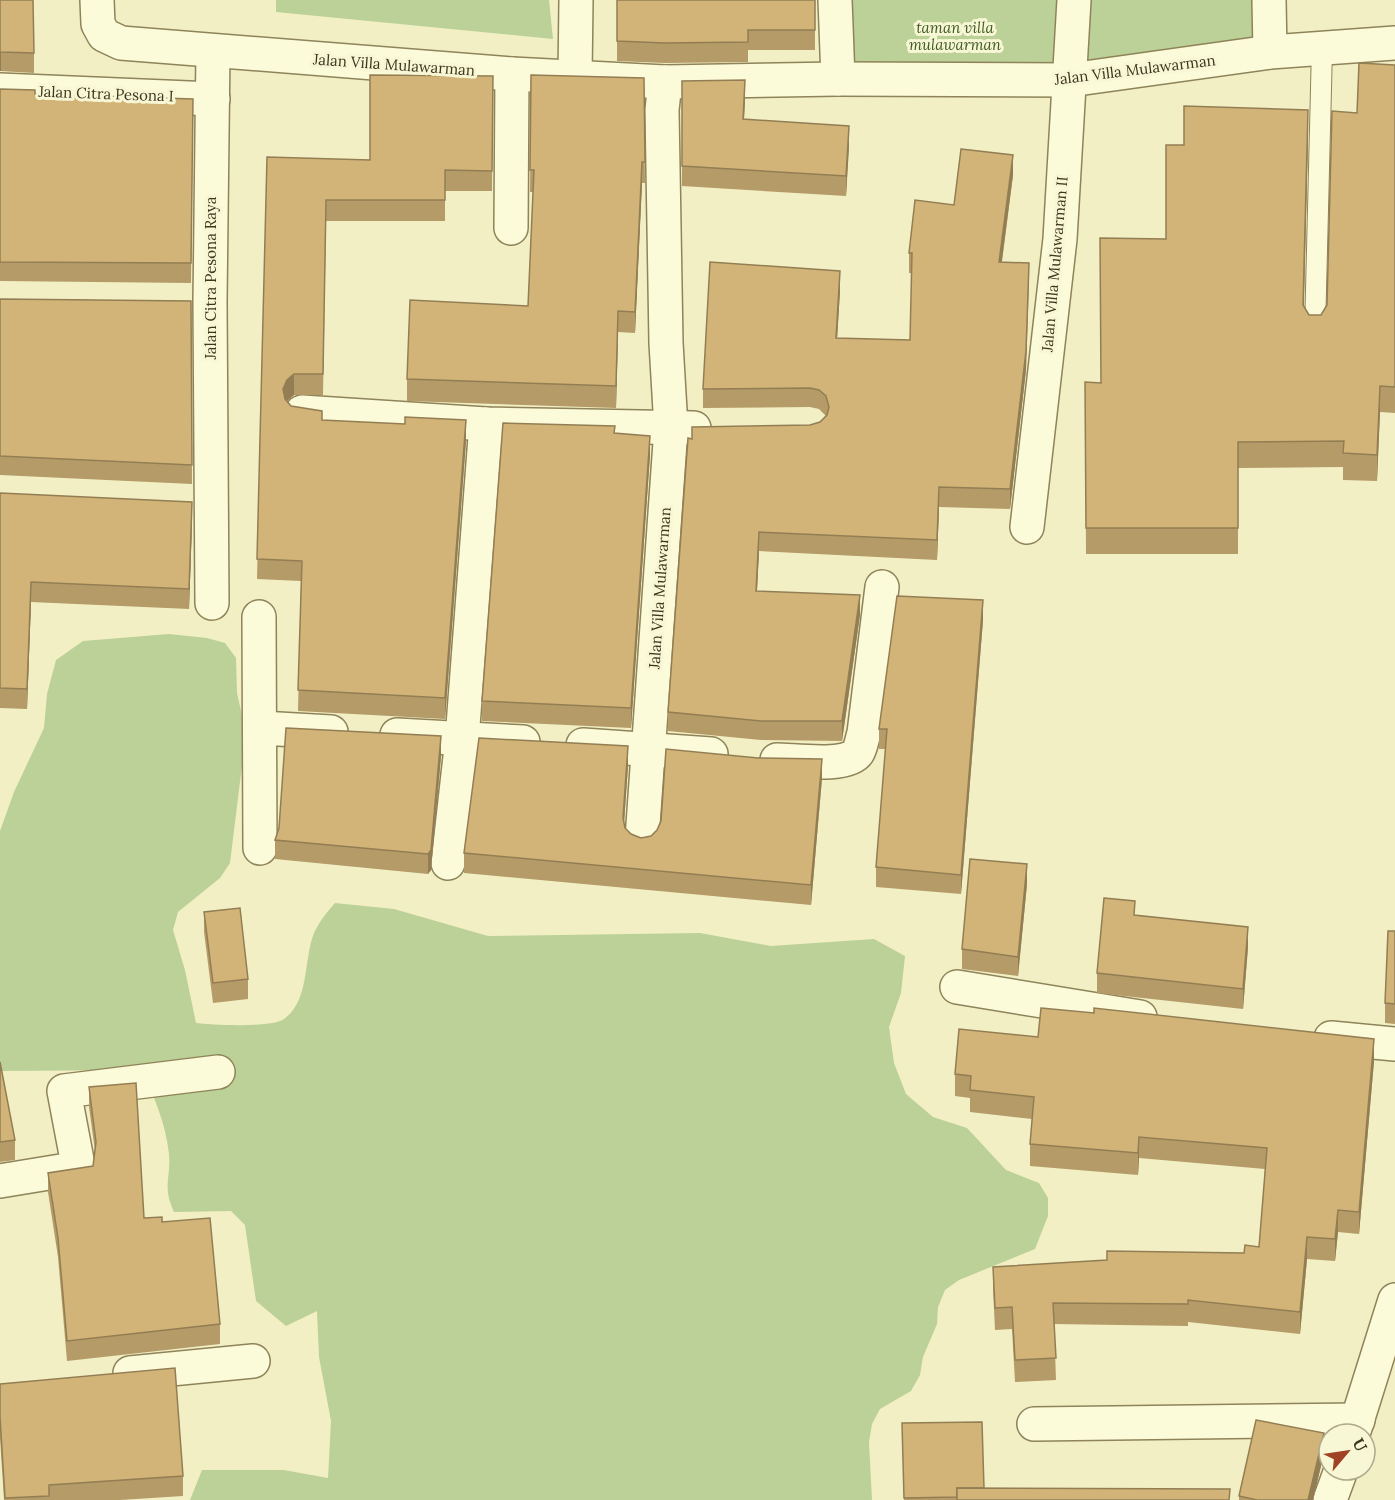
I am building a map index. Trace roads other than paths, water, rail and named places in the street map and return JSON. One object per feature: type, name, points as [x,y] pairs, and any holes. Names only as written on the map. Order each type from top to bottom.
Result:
[{"type":"street","name":"Jalan Villa Mulawarman","points":[[97,0],[98,24],[104,35],[121,43],[512,74],[665,82],[838,79],[1070,80],[1270,52],[1395,43]]},
{"type":"street","points":[[575,76],[576,0]]},
{"type":"street","points":[[835,0],[838,79]]},
{"type":"street","name":"Jalan Villa Mulawarman II","points":[[1027,527],[1060,239],[1074,0]]},
{"type":"street","points":[[1269,0],[1270,52]]},
{"type":"street","name":"Jalan Citra Pesona Raya","points":[[212,603],[210,302],[213,51]]},
{"type":"street","points":[[511,228],[512,74]]},
{"type":"street","name":"Jalan Villa Mulawarman","points":[[642,839],[671,428],[666,343],[662,110],[665,82]]},
{"type":"street","name":"Jalan Citra Pesona I","points":[[0,90],[213,99]]},
{"type":"street","points":[[175,302],[210,302]]},
{"type":"street","points":[[302,412],[486,424],[729,427]]},
{"type":"street","points":[[448,863],[462,739],[486,424]]},
{"type":"street","points":[[176,502],[212,504]]},
{"type":"street","points":[[261,728],[650,748],[743,757],[833,762],[847,760],[858,753],[864,733],[882,587]]},
{"type":"street","points":[[259,617],[260,848]]},
{"type":"street","points":[[957,987],[1104,1013],[1175,1021]]},
{"type":"street","points":[[1305,1035],[1395,1044]]},
{"type":"street","points":[[0,1181],[73,1169],[78,1165],[64,1091],[218,1072]]},
{"type":"street","points":[[1358,1422],[1395,1300]]},
{"type":"street","points":[[101,1376],[254,1361]]},
{"type":"street","points":[[1034,1424],[1317,1427]]},
{"type":"street","points":[[1330,1500],[1337,1482]]},
{"type":"lane","points":[[1315,331],[1322,48]]},
{"type":"park label","name":"taman villa mulawarman","points":[[955,36]]}]
